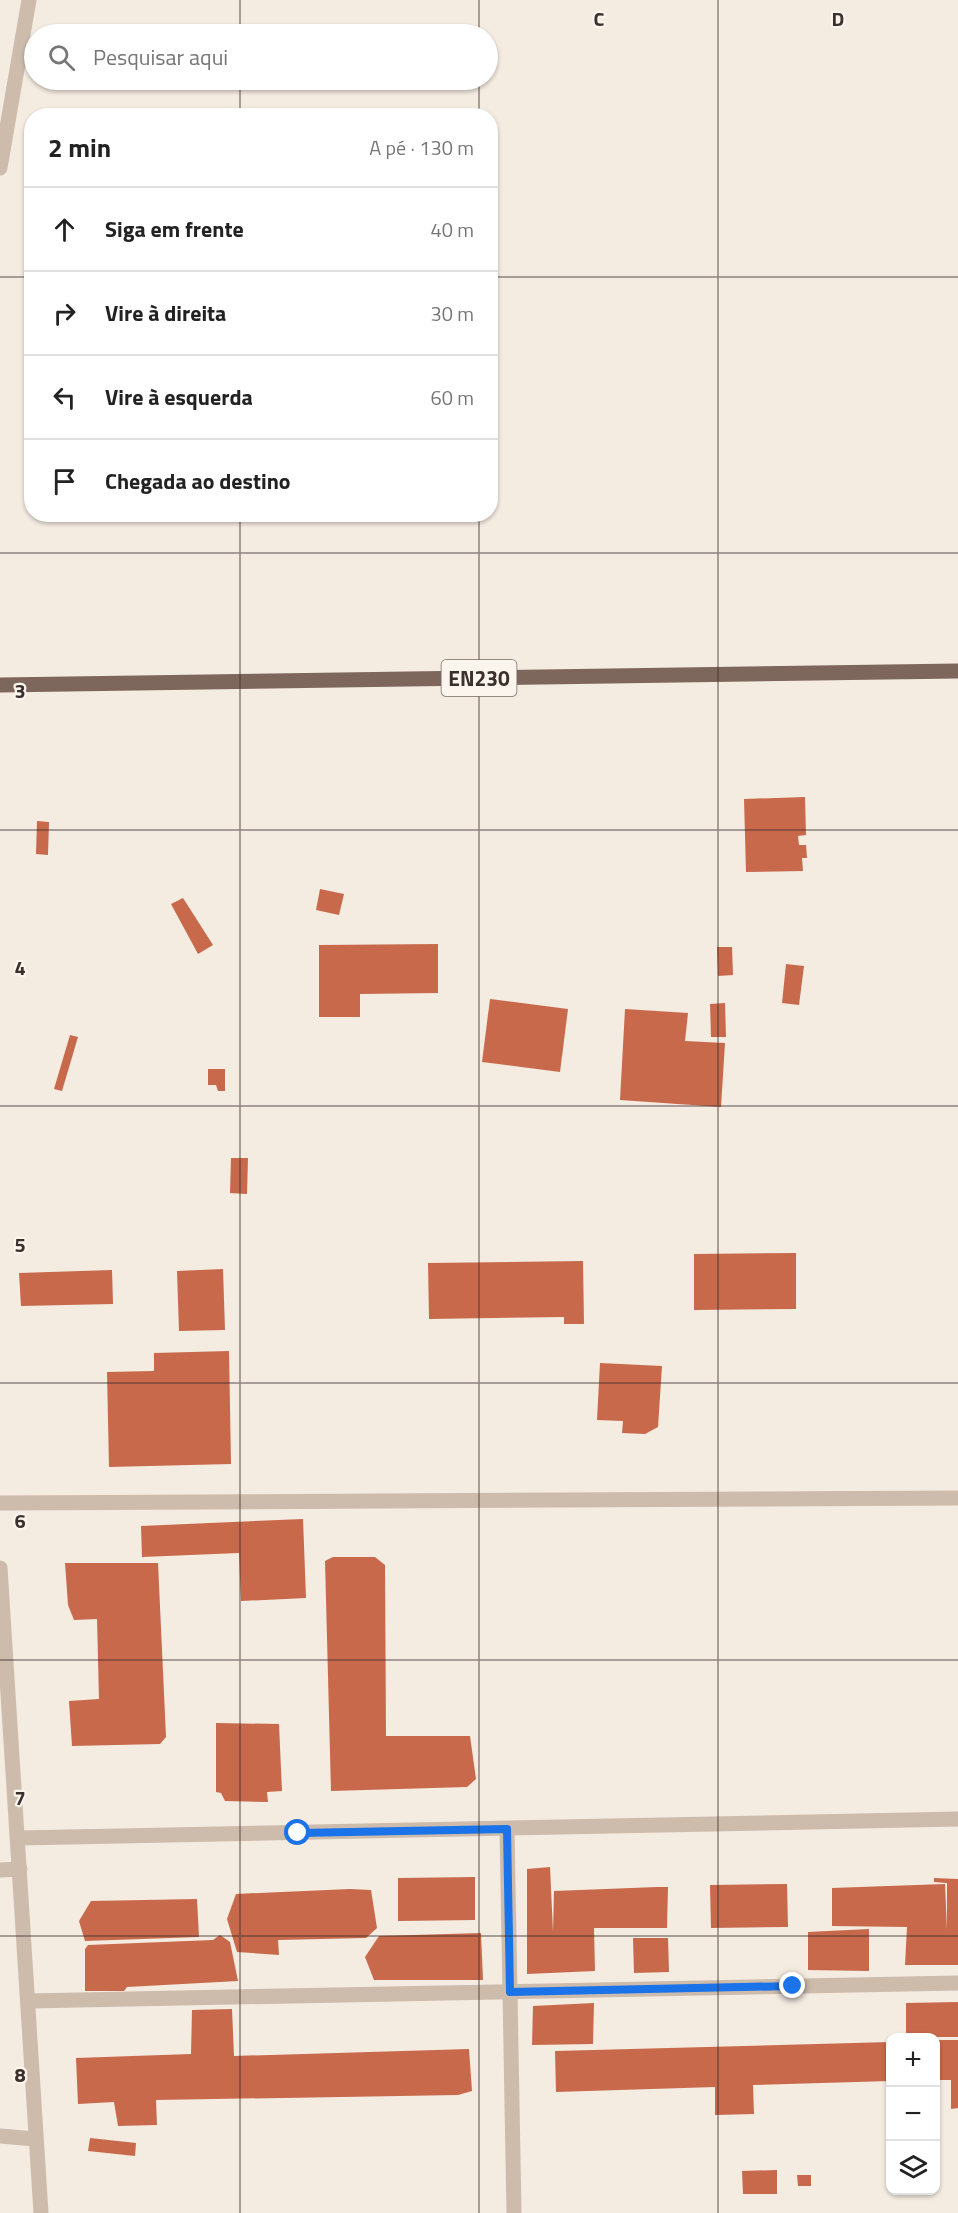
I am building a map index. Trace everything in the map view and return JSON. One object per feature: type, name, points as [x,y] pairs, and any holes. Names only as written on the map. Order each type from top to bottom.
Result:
[{"type":"main road","name":"EN230","points":[[0,685],[958,671]]},
{"type":"street","points":[[25,24],[29,0]]},
{"type":"street","points":[[0,168],[24,29]]},
{"type":"street","points":[[0,1503],[958,1498]]},
{"type":"street","points":[[0,1568],[3,1640],[19,1838],[41,2213]]},
{"type":"street","points":[[19,1838],[958,1819]]},
{"type":"street","points":[[507,1829],[514,2213]]},
{"type":"street","points":[[0,1870],[20,1869]]},
{"type":"street","points":[[28,2001],[958,1983]]},
{"type":"street","points":[[0,2136],[35,2139]]},
{"type":"building","points":[[805,797],[806,835],[798,836],[799,845],[806,845],[807,858],[802,858],[803,871],[746,872],[744,799]]},
{"type":"building","points":[[37,821],[49,822],[48,855],[36,854]]},
{"type":"building","points":[[320,889],[344,894],[339,915],[316,910]]},
{"type":"building","points":[[183,898],[213,945],[198,954],[171,904]]},
{"type":"building","points":[[438,944],[438,993],[360,994],[360,1017],[319,1017],[319,945]]},
{"type":"building","points":[[717,947],[732,947],[733,975],[718,976]]},
{"type":"building","points":[[786,964],[804,966],[799,1005],[782,1003]]},
{"type":"building","points":[[490,999],[568,1009],[560,1072],[482,1062]]},
{"type":"building","points":[[725,1003],[726,1037],[711,1037],[710,1004]]},
{"type":"building","points":[[625,1009],[688,1013],[685,1041],[725,1043],[721,1107],[620,1100]]},
{"type":"building","points":[[70,1035],[78,1037],[62,1091],[54,1089]]},
{"type":"building","points":[[208,1069],[225,1069],[225,1091],[218,1091],[216,1085],[208,1085]]},
{"type":"building","points":[[231,1158],[248,1158],[247,1194],[230,1193]]},
{"type":"building","points":[[796,1253],[796,1309],[694,1310],[694,1254]]},
{"type":"building","points":[[583,1261],[584,1324],[564,1324],[564,1317],[429,1319],[428,1263]]},
{"type":"building","points":[[223,1269],[225,1330],[179,1331],[177,1271]]},
{"type":"building","points":[[112,1270],[113,1304],[21,1306],[19,1273]]},
{"type":"building","points":[[229,1351],[231,1464],[109,1467],[107,1372],[154,1371],[154,1353]]},
{"type":"building","points":[[600,1363],[662,1366],[658,1427],[645,1434],[622,1433],[623,1421],[597,1420]]},
{"type":"building","points":[[303,1519],[306,1598],[241,1601],[239,1553],[142,1557],[141,1526]]},
{"type":"building","points":[[333,1557],[375,1557],[385,1565],[386,1736],[470,1736],[476,1779],[467,1787],[331,1791],[325,1561]]},
{"type":"building","points":[[65,1563],[158,1563],[166,1737],[160,1744],[72,1746],[69,1701],[99,1699],[97,1619],[74,1620],[68,1605]]},
{"type":"building","points":[[216,1723],[279,1724],[282,1791],[267,1792],[268,1802],[225,1801],[221,1793],[216,1792]]},
{"type":"building","points":[[550,1867],[553,1932],[554,1891],[657,1887],[668,1887],[667,1928],[594,1928],[595,1971],[527,1974],[527,1869]]},
{"type":"building","points":[[475,1877],[475,1920],[398,1921],[398,1878]]},
{"type":"building","points":[[934,1878],[958,1879],[958,1965],[905,1965],[907,1927],[832,1926],[832,1888],[945,1884],[947,1930],[947,1883],[934,1882]]},
{"type":"building","points":[[787,1884],[788,1927],[711,1928],[710,1885]]},
{"type":"building","points":[[371,1890],[377,1928],[366,1938],[278,1940],[279,1955],[237,1952],[227,1919],[236,1894]]},
{"type":"building","points":[[197,1899],[199,1937],[85,1941],[79,1921],[91,1901]]},
{"type":"building","points":[[869,1929],[869,1971],[808,1970],[808,1932]]},
{"type":"building","points":[[481,1933],[483,1980],[374,1980],[365,1957],[379,1936]]},
{"type":"building","points":[[220,1935],[230,1942],[238,1981],[127,1987],[124,1991],[85,1991],[85,1949],[88,1945],[213,1940]]},
{"type":"building","points":[[633,1938],[668,1938],[669,1972],[634,1973]]},
{"type":"building","points":[[958,2002],[958,2037],[940,2037],[940,2033],[906,2033],[906,2003]]},
{"type":"building","points":[[594,2003],[593,2044],[532,2045],[533,2006]]},
{"type":"building","points":[[232,2009],[234,2056],[469,2049],[472,2091],[458,2095],[156,2100],[157,2125],[118,2126],[114,2102],[78,2104],[76,2058],[191,2054],[192,2010]]},
{"type":"building","points":[[940,2040],[958,2040],[958,2108],[951,2109],[951,2080],[940,2080]]},
{"type":"building","points":[[886,2042],[886,2081],[753,2085],[754,2114],[715,2115],[715,2087],[556,2092],[555,2051]]},
{"type":"building","points":[[90,2138],[136,2143],[135,2156],[88,2151]]},
{"type":"building","points":[[777,2170],[777,2194],[743,2194],[742,2171]]},
{"type":"building","points":[[797,2175],[811,2175],[811,2186],[798,2186]]},
{"type":"route","points":[[298,1833],[507,1829],[510,1992],[793,1986]]}]
